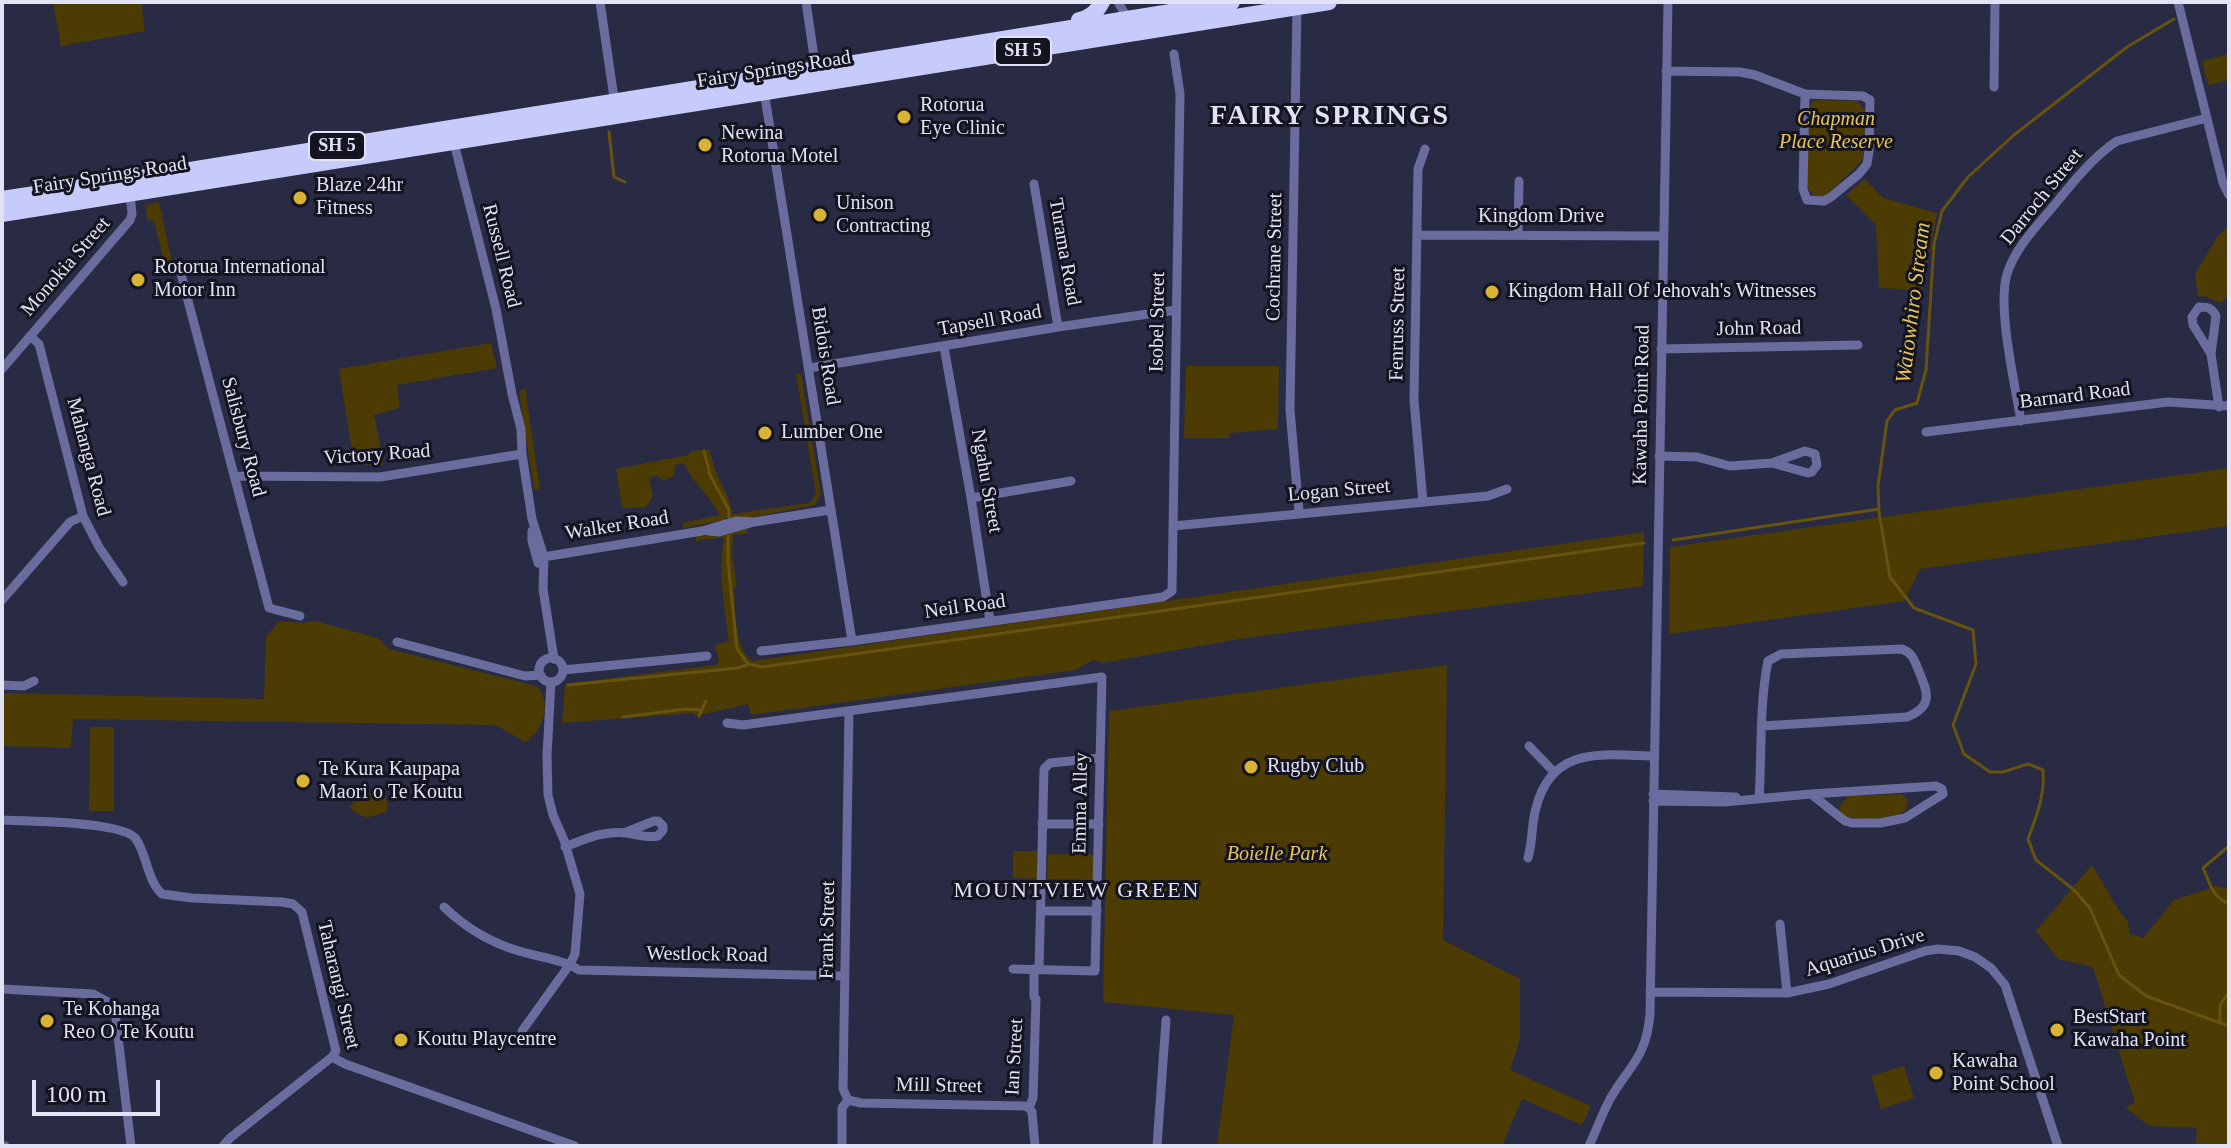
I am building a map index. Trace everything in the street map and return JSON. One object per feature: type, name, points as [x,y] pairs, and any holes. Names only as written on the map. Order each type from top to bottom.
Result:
[{"type":"highway","points":[[1012,37],[1034,27],[1085,19],[1096,12],[1102,2]]},
{"type":"highway","name":"Fairy Springs Road","points":[[817,76],[938,49],[1232,2]]},
{"type":"highway","name":"Fairy Springs Road","points":[[2,214],[129,186],[224,170],[817,76],[1034,49],[1329,2]]},
{"type":"highway","name":"SH 5","points":[[1034,49],[1052,40],[1104,31],[1123,17],[1134,26],[1166,21],[1183,25]]},
{"type":"highway","points":[[938,49],[950,53],[985,48],[989,55]]},
{"type":"highway","name":"Fairy Springs Road","points":[[2,199],[129,186]]},
{"type":"street","points":[[600,2],[616,108]]},
{"type":"street","points":[[806,2],[817,76]]},
{"type":"street","points":[[1109,2],[1114,15],[1123,17]]},
{"type":"street","points":[[1118,2],[1123,17]]},
{"type":"street","name":"Kawaha Point Road","points":[[1589,1146],[1610,1099],[1639,1058],[1648,1031],[1668,17],[1665,2]]},
{"type":"street","points":[[1994,87],[1995,2]]},
{"type":"street","points":[[2178,2],[2223,183],[2229,195]]},
{"type":"street","name":"Cochrane Street","points":[[1297,5],[1290,410],[1299,512]]},
{"type":"street","name":"Isobel Street","points":[[1172,591],[1180,94],[1174,54]]},
{"type":"street","points":[[1666,71],[1740,72],[1805,94],[1863,96],[1870,100],[1867,164],[1824,201],[1807,200],[1803,189],[1805,94]]},
{"type":"street","name":"Bidois Road","points":[[763,85],[852,641]]},
{"type":"street","name":"Darroch Street","points":[[2021,421],[2004,309],[2004,289],[2008,273],[2024,241],[2108,147],[2117,141],[2207,118]]},
{"type":"street","name":"Russell Road","points":[[453,135],[496,309],[512,394],[512,418],[522,454],[540,557],[554,659]]},
{"type":"street","name":"Fenruss Street","points":[[1423,502],[1414,400],[1418,169],[1425,149]]},
{"type":"street","points":[[1518,234],[1519,181]]},
{"type":"street","name":"Turama Road","points":[[1034,184],[1058,327]]},
{"type":"street","name":"Monokia Street","points":[[2,369],[130,220],[129,186]]},
{"type":"street","name":"Kingdom Drive","points":[[1417,235],[1663,236]]},
{"type":"street","name":"Salisbury Road","points":[[181,274],[269,608],[300,616]]},
{"type":"street","points":[[2211,354],[2216,316],[2208,307],[2199,307],[2192,317],[2193,325],[2211,354],[2224,407]]},
{"type":"street","name":"Tapsell Road","points":[[809,368],[1176,310]]},
{"type":"street","name":"Mahanga Road","points":[[30,336],[39,344],[83,516],[123,582]]},
{"type":"street","name":"John Road","points":[[1661,349],[1858,345]]},
{"type":"street","name":"Ngahu Street","points":[[944,347],[990,621]]},
{"type":"street","name":"Barnard Road","points":[[1926,432],[2168,402],[2224,407]]},
{"type":"street","name":"Victory Road","points":[[234,476],[380,477],[522,454]]},
{"type":"street","points":[[1659,456],[1697,457],[1730,466],[1772,463]]},
{"type":"street","points":[[971,498],[1071,481]]},
{"type":"street","name":"Logan Street","points":[[1173,526],[1488,496],[1507,489]]},
{"type":"street","name":"Walker Road","points":[[540,557],[702,531],[736,521],[754,522],[830,510]]},
{"type":"street","points":[[2,600],[70,522],[83,516]]},
{"type":"street","name":"Neil Road","points":[[761,651],[1163,597],[1172,591]]},
{"type":"street","points":[[397,642],[525,676],[541,675]]},
{"type":"street","points":[[1759,799],[1762,726],[1768,661],[1781,654],[1902,649],[1913,656],[1927,691],[1924,706],[1907,717],[1762,726]]},
{"type":"street","points":[[563,670],[707,656]]},
{"type":"street","points":[[554,659],[563,670],[559,679],[551,682],[541,675],[543,663],[554,659]]},
{"type":"street","name":"Emma Alley","points":[[849,712],[1102,677],[1095,971],[1037,970]]},
{"type":"street","points":[[2,685],[24,686],[34,681]]},
{"type":"street","points":[[522,1031],[575,954],[580,894],[553,815],[547,787],[551,682]]},
{"type":"street","points":[[727,723],[743,725],[849,712]]},
{"type":"street","name":"Frank Street","points":[[842,1146],[842,1108],[848,1100],[843,1089],[849,712]]},
{"type":"street","points":[[1529,746],[1553,771]]},
{"type":"street","points":[[1528,858],[1533,843],[1535,810],[1553,771],[1579,757],[1654,756]]},
{"type":"street","name":"Ian Street","points":[[1035,1146],[1029,1108],[1033,1098],[1044,769],[1046,765],[1100,758]]},
{"type":"street","points":[[1653,797],[1724,802],[1811,794],[1936,786],[1942,789],[1943,794],[1905,818],[1880,823],[1852,823],[1811,794]]},
{"type":"street","name":"Taharangi Street","points":[[2,820],[86,825],[128,832],[136,838],[153,882],[162,894],[282,902],[299,907],[305,920],[335,1042],[336,1051],[332,1057],[575,1146]]},
{"type":"street","points":[[1042,824],[1099,824]]},
{"type":"street","points":[[565,847],[596,835],[624,833]]},
{"type":"street","name":"Westlock Road","points":[[444,907],[458,921],[498,943],[516,951],[570,964],[579,970],[845,976]]},
{"type":"street","points":[[1041,911],[1097,911]]},
{"type":"street","points":[[1780,924],[1787,993]]},
{"type":"street","name":"Aquarius Drive","points":[[1650,992],[1787,993],[1829,984],[1925,951],[1950,950],[1975,957],[1998,975],[2009,995],[2058,1146]]},
{"type":"street","points":[[1013,969],[1037,970]]},
{"type":"street","points":[[2,989],[93,994],[110,1003],[115,1011],[131,1146]]},
{"type":"street","points":[[1157,1146],[1166,1020]]},
{"type":"street","points":[[223,1146],[332,1057]]},
{"type":"street","name":"Mill Street","points":[[848,1100],[861,1103],[1029,1108]]},
{"type":"green space","points":[[53,2],[141,2],[145,31],[61,46]]},
{"type":"green space","points":[[2229,54],[2229,80],[2208,85],[2202,61]]},
{"type":"green space","name":"Chapman Place Reserve","points":[[1818,100],[1857,101],[1865,110],[1862,161],[1827,195],[1821,197],[1813,195],[1807,187],[1808,107]]},
{"type":"green space","points":[[1865,179],[1883,198],[1937,213],[1922,290],[1879,288],[1876,225],[1846,195]]},
{"type":"green space","points":[[159,202],[172,261],[165,265],[154,221],[147,219],[146,205]]},
{"type":"green space","points":[[2229,225],[2229,295],[2220,303],[2198,296],[2195,274],[2218,236]]},
{"type":"green space","points":[[491,343],[497,368],[397,385],[400,408],[374,415],[384,465],[354,464],[339,369]]},
{"type":"green space","points":[[1186,366],[1279,366],[1278,429],[1230,433],[1229,438],[1184,438]]},
{"type":"green space","points":[[796,374],[801,374],[821,494],[815,505],[752,517],[726,518],[683,528],[682,523],[720,515],[684,463],[675,465],[674,476],[663,481],[657,476],[649,478],[653,496],[646,507],[622,508],[616,469],[709,449],[732,514],[809,503],[816,494]]},
{"type":"green space","points":[[525,388],[540,489],[534,490],[519,392]]},
{"type":"green space","points":[[2229,468],[2229,526],[1920,569],[1904,601],[1669,634],[1670,547]]},
{"type":"green space","points":[[747,528],[748,533],[733,535],[732,555],[737,586],[734,588],[738,638],[752,661],[1644,532],[1643,586],[1239,639],[1103,663],[1093,660],[1076,670],[751,715],[748,704],[696,716],[693,713],[562,723],[565,684],[716,665],[719,660],[715,645],[729,641],[722,576],[724,537],[696,541],[696,536],[719,535]]},
{"type":"green space","points":[[279,621],[316,621],[378,638],[389,649],[536,686],[544,700],[541,724],[525,742],[496,725],[73,719],[71,748],[2,746],[2,693],[264,699],[266,637]]},
{"type":"green space","name":"Boielle Park","points":[[1447,665],[1443,940],[1520,979],[1520,1039],[1510,1070],[1591,1106],[1582,1125],[1522,1099],[1502,1146],[1217,1146],[1234,1015],[1103,1002],[1109,711]]},
{"type":"green space","points":[[90,727],[114,727],[114,811],[89,811]]},
{"type":"green space","points":[[377,789],[387,802],[386,812],[367,817],[350,807],[354,802]]},
{"type":"green space","points":[[1901,794],[1908,800],[1906,810],[1893,816],[1856,819],[1842,815],[1839,809],[1850,796]]},
{"type":"green space","points":[[1013,851],[1038,851],[1038,879],[1013,878]]},
{"type":"green space","points":[[1048,854],[1094,855],[1093,880],[1047,879]]},
{"type":"green space","points":[[2092,865],[2128,922],[2130,934],[2143,938],[2174,900],[2217,886],[2229,889],[2229,1146],[2196,1146],[2197,1128],[2149,1126],[2125,1107],[2135,1103],[2093,967],[2058,959],[2036,931]]},
{"type":"green space","points":[[1904,1066],[1914,1098],[1881,1109],[1871,1076]]},
{"type":"waterway","name":"Waiowhiro Stream","points":[[2174,19],[2127,47],[2014,135],[1968,177],[1942,211],[1934,244],[1926,370],[1917,403],[1895,410],[1887,421],[1878,486],[1879,512],[1890,577],[1914,608],[1973,630],[1976,664],[1953,725],[1964,754],[1990,772],[2003,772],[2028,764],[2043,770],[2042,797],[2028,839],[2036,860],[2073,889],[2090,908],[2119,975],[2146,996],[2229,1026]]},
{"type":"waterway","points":[[609,132],[614,177],[625,182]]},
{"type":"waterway","points":[[704,451],[710,475],[729,510],[729,517]]},
{"type":"waterway","points":[[1673,540],[1879,509]]},
{"type":"waterway","points":[[728,536],[737,649],[748,664],[762,667],[1644,543]]},
{"type":"waterway","points":[[568,685],[747,665]]},
{"type":"waterway","points":[[699,716],[706,701]]},
{"type":"waterway","points":[[623,717],[685,709],[702,710]]},
{"type":"waterway","points":[[2229,846],[2203,868],[2215,894],[2229,904]]},
{"type":"waterway","points":[[2220,1022],[2220,1005],[2229,992]]},
{"type":"place","name":"Rotorua Eye Clinic","points":[[904,117]]},
{"type":"place","name":"Newina Rotorua Motel","points":[[705,145]]},
{"type":"place","name":"Blaze 24hr Fitness","points":[[300,198]]},
{"type":"place","name":"Unison Contracting","points":[[820,215]]},
{"type":"place","name":"Rotorua International Motor Inn","points":[[138,280]]},
{"type":"place","name":"Kingdom Hall Of Jehovah's Witnesses","points":[[1492,292]]},
{"type":"place","name":"Lumber One","points":[[765,433]]},
{"type":"place","name":"Rugby Club","points":[[1251,767]]},
{"type":"place","name":"Te Kura Kaupapa Maori o Te Koutu","points":[[303,781]]},
{"type":"place","name":"Te Kohanga Reo O Te Koutu","points":[[47,1021]]},
{"type":"place","name":"BestStart Kawaha Point","points":[[2057,1030]]},
{"type":"place","name":"Koutu Playcentre","points":[[401,1040]]},
{"type":"place","name":"Kawaha Point School","points":[[1936,1073]]},
{"type":"district","name":"FAIRY SPRINGS","points":[[1330,117]]},
{"type":"district","name":"MOUNTVIEW GREEN","points":[[1077,891]]}]
